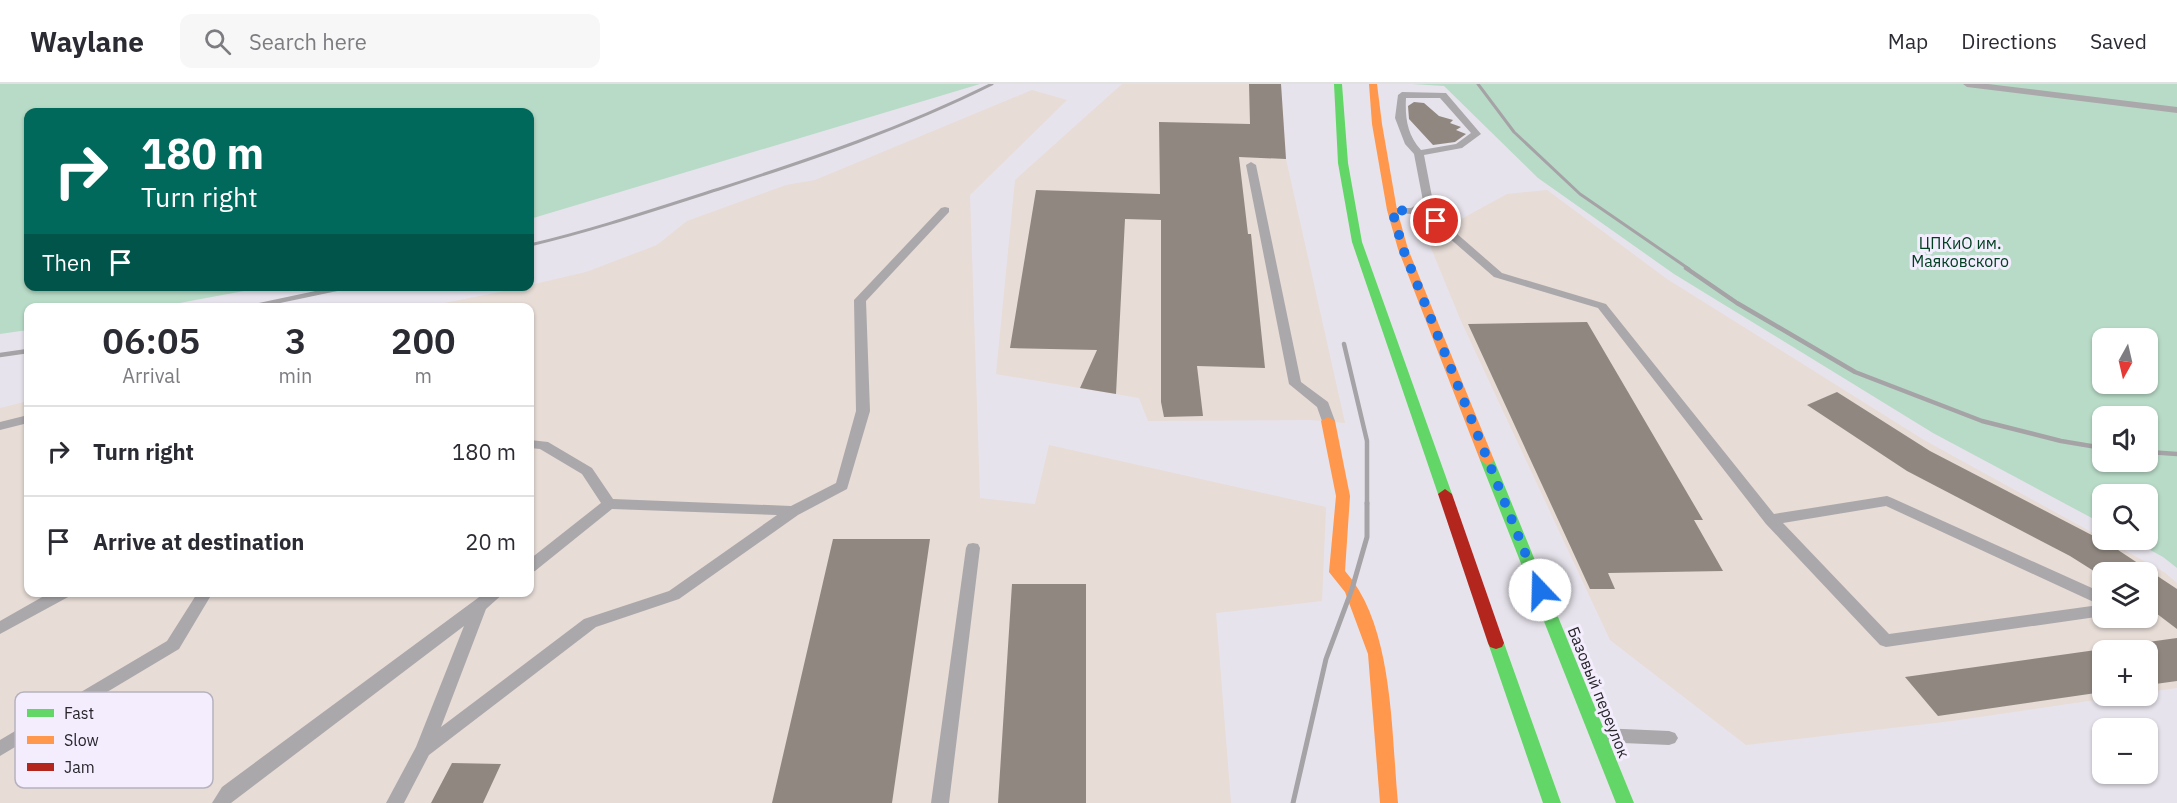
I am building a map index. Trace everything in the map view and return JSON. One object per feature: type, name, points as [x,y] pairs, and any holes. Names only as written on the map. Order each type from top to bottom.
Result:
[{"type":"main road","points":[[1338,84],[1337,105],[1347,186],[1358,242],[1552,803]]},
{"type":"main road","name":"Базовый переулок","points":[[1373,84],[1377,124],[1392,210],[1403,249],[1625,803]]},
{"type":"main road","points":[[1328,421],[1343,496],[1337,573],[1352,589],[1376,654],[1389,803]]},
{"type":"lane","points":[[1967,84],[2177,110]]},
{"type":"lane","points":[[1413,211],[1428,202],[1419,153],[1410,144],[1400,118],[1402,95],[1443,94],[1476,134],[1459,146],[1419,153]]},
{"type":"lane","points":[[1251,165],[1295,384],[1323,405],[1328,421]]},
{"type":"lane","points":[[423,750],[590,622],[674,595],[793,511],[842,486],[863,411],[860,300],[945,210]]},
{"type":"lane","points":[[1392,210],[1413,211],[1436,221],[1498,275],[1602,306],[1771,520],[1886,641],[2092,612]]},
{"type":"lane","points":[[0,426],[24,420]]},
{"type":"lane","points":[[534,444],[543,445],[587,471],[609,504]]},
{"type":"lane","points":[[1771,520],[1887,501],[2092,595]]},
{"type":"lane","points":[[534,564],[609,504],[793,511]]},
{"type":"lane","points":[[940,803],[973,548]]},
{"type":"lane","points":[[0,628],[56,597]]},
{"type":"lane","points":[[95,692],[173,645],[203,597]]},
{"type":"lane","points":[[221,803],[228,794],[492,597]]},
{"type":"lane","points":[[394,803],[423,750],[479,608]]},
{"type":"lane","points":[[1598,735],[1669,738]]},
{"type":"lane","points":[[0,749],[15,740]]},
{"type":"shaded area","points":[[1122,84],[1281,84],[1286,159],[1345,423],[1311,420],[1148,421],[1139,398],[996,374],[1015,180]]},
{"type":"shaded area","points":[[1032,90],[1067,100],[970,195],[980,498],[1035,504],[1049,445],[1326,507],[1322,601],[1216,613],[1231,803],[0,803],[0,408],[24,402],[24,597],[534,597],[534,303],[444,303],[505,291],[534,291],[534,284],[586,272],[657,245],[687,221],[786,185],[815,180]]},
{"type":"shaded area","points":[[1547,190],[1667,279],[1924,440],[2092,532],[2092,550],[2124,550],[2146,562],[2092,562],[2092,628],[2158,628],[2158,569],[2164,572],[2177,583],[2177,688],[2158,691],[2158,640],[2092,640],[2092,701],[1952,721],[1746,745],[1610,640],[1461,321],[1426,236],[1445,236],[1446,238],[1453,236],[1458,226],[1454,223],[1507,194]]},
{"type":"green space","points":[[0,84],[980,84],[534,218],[534,108],[24,108],[24,291],[244,291],[179,303],[24,303],[24,331],[0,334]]},
{"type":"green space","name":"ЦПКиО им. Маяковского","points":[[1412,84],[2177,84],[2177,568],[2150,550],[2158,550],[2158,484],[2092,484],[2092,518],[1933,433],[1674,274],[1538,178],[1444,86]]},
{"type":"building","points":[[1249,84],[1281,84],[1286,159],[1239,157],[1248,234],[1251,234],[1265,368],[1197,366],[1203,416],[1164,417],[1161,402],[1161,220],[1125,219],[1116,394],[1080,388],[1097,350],[1010,348],[1036,190],[1160,194],[1159,122],[1250,124]]},
{"type":"building","points":[[1414,102],[1424,103],[1439,116],[1453,120],[1450,123],[1461,127],[1456,130],[1466,134],[1455,142],[1433,145],[1409,119],[1408,106]]},
{"type":"building","points":[[1587,322],[1703,520],[1694,520],[1723,571],[1608,573],[1615,589],[1590,589],[1468,324]]},
{"type":"building","points":[[1837,392],[1930,451],[2092,535],[2092,550],[2118,550],[2136,562],[2092,562],[2092,570],[2070,556],[1907,471],[1807,405]]},
{"type":"building","points":[[833,539],[930,539],[892,803],[772,803]]},
{"type":"building","points":[[2158,576],[2177,589],[2177,629],[2158,615]]},
{"type":"building","points":[[1012,584],[1086,584],[1086,803],[998,803]]},
{"type":"building","points":[[2177,638],[2177,681],[2158,684],[2158,641]]},
{"type":"building","points":[[2092,651],[2092,694],[1938,716],[1905,677]]},
{"type":"building","points":[[452,763],[501,764],[483,803],[431,803]]},
{"type":"railway","points":[[534,244],[625,219],[823,154],[925,115],[992,84]]},
{"type":"railway","points":[[1478,84],[1514,132],[1580,194],[1689,269]]},
{"type":"railway","points":[[1686,268],[1737,303],[1855,372],[1982,421],[2061,441],[2092,446]]},
{"type":"railway","points":[[270,303],[326,291]]},
{"type":"railway","points":[[1293,803],[1326,659],[1352,589],[1367,537],[1367,441],[1344,344]]},
{"type":"railway","points":[[0,355],[24,352]]},
{"type":"railway","points":[[2158,453],[2177,454]]},
{"type":"traffic: fast","points":[[1338,84],[1343,163],[1357,242],[1445,494]]},
{"type":"traffic: fast","points":[[1487,460],[1625,803]]},
{"type":"traffic: fast","points":[[1496,643],[1552,803]]},
{"type":"traffic: slow","points":[[1373,84],[1377,124],[1392,210],[1403,249],[1487,460]]},
{"type":"traffic: slow","points":[[1328,421],[1343,496],[1337,572],[1352,589],[1376,654],[1389,803]]},
{"type":"traffic: jam","points":[[1445,494],[1496,643]]},
{"type":"route","points":[[1436,221],[1413,211],[1392,210],[1403,249],[1540,590]]}]
